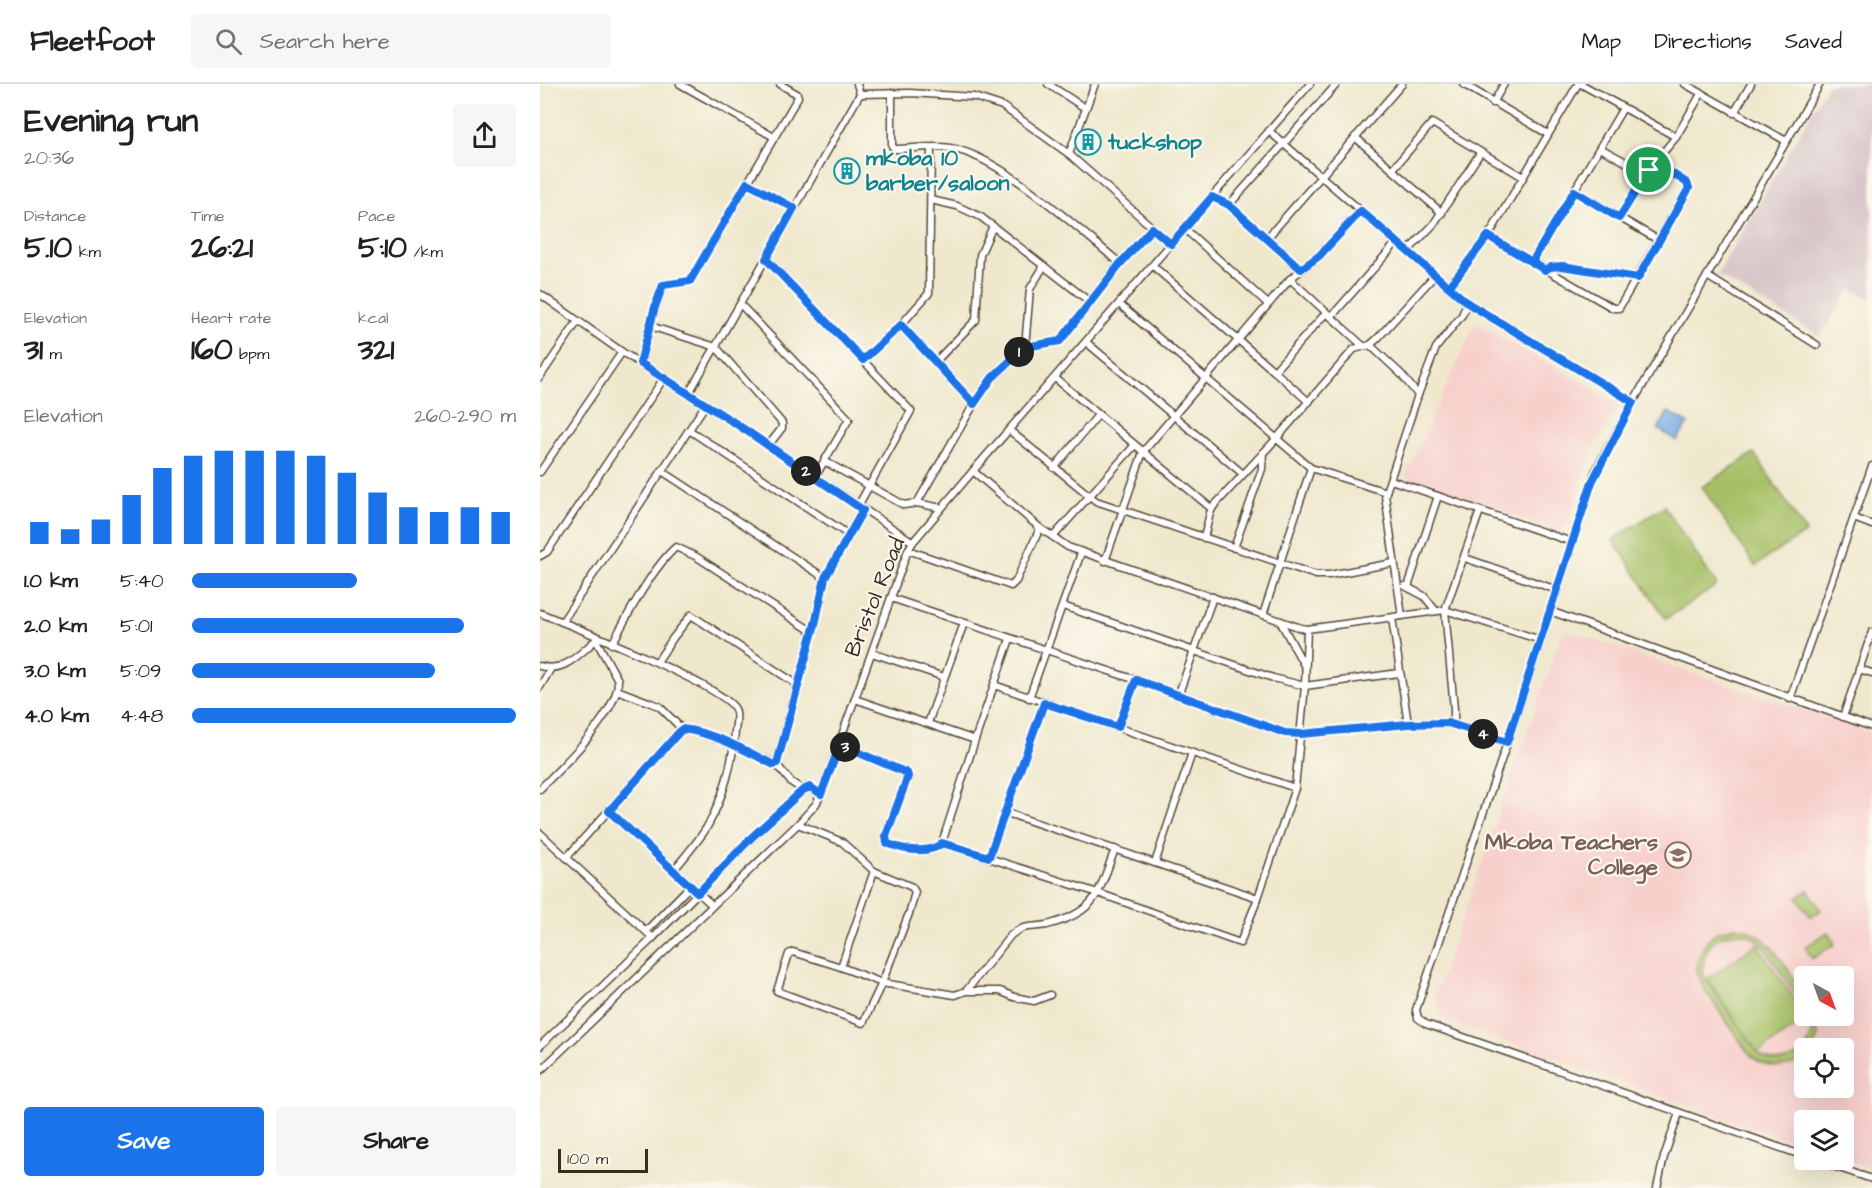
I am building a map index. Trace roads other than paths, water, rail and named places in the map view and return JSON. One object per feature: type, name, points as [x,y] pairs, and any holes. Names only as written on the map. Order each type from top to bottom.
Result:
[{"type":"street","points":[[680,84],[774,137]]},
{"type":"street","points":[[640,363],[663,285],[690,281],[798,97],[780,84]]},
{"type":"street","points":[[690,393],[860,94],[857,84]]},
{"type":"street","points":[[910,84],[910,93]]},
{"type":"street","points":[[1048,84],[1085,108]]},
{"type":"street","points":[[1069,154],[1095,84]]},
{"type":"street","name":"Bristol Road","points":[[540,1071],[798,824],[816,804],[840,745],[908,550],[972,471],[1310,84]]},
{"type":"street","points":[[1229,205],[1337,84]]},
{"type":"street","points":[[1267,237],[1401,84]]},
{"type":"street","points":[[1463,84],[1548,134]]},
{"type":"street","points":[[1493,103],[1504,84]]},
{"type":"street","points":[[1449,287],[1488,236],[1579,84],[1676,137]]},
{"type":"street","points":[[1685,84],[1785,141]]},
{"type":"street","points":[[1734,113],[1751,84]]},
{"type":"street","points":[[1794,1153],[1426,1024],[1418,1018],[1416,1010],[1595,472],[1633,402],[1820,84]]},
{"type":"street","points":[[892,93],[893,147],[895,149],[949,148],[978,156],[1028,189],[1120,264]]},
{"type":"street","points":[[860,94],[910,93],[974,97],[1002,106],[1069,154],[1171,244]]},
{"type":"street","points":[[1619,218],[1647,173],[1676,137],[1701,94]]},
{"type":"street","points":[[1532,262],[1623,108]]},
{"type":"street","points":[[1393,168],[1432,123],[1523,177]]},
{"type":"street","points":[[1269,132],[1467,303],[1633,402]]},
{"type":"street","points":[[1355,137],[1442,213]]},
{"type":"street","points":[[863,360],[901,325],[929,293],[931,148]]},
{"type":"street","points":[[1600,148],[1647,173]]},
{"type":"street","points":[[1408,251],[1442,213],[1480,153]]},
{"type":"street","points":[[1488,236],[1616,309],[1620,307],[1660,241],[1689,186],[1655,162]]},
{"type":"street","points":[[747,183],[794,208]]},
{"type":"street","points":[[1574,191],[1660,241]]},
{"type":"street","points":[[1212,197],[1229,205],[1301,269]]},
{"type":"street","points":[[931,200],[951,204],[974,213],[1090,302]]},
{"type":"street","points":[[1105,561],[1143,452],[1290,279],[1319,256],[1361,211]]},
{"type":"street","points":[[935,362],[976,320],[980,255],[993,226]]},
{"type":"street","points":[[917,502],[974,404],[992,378],[1025,347],[1060,341],[1120,264],[1152,228]]},
{"type":"street","points":[[1185,228],[1269,304]]},
{"type":"street","points":[[1274,371],[1397,242]]},
{"type":"street","points":[[766,259],[911,411],[869,485],[849,534],[825,578],[813,632],[776,764]]},
{"type":"street","points":[[1152,266],[1309,402]]},
{"type":"street","points":[[1545,270],[1562,266],[1638,278]]},
{"type":"street","points":[[1025,347],[1030,289],[1044,267]]},
{"type":"street","points":[[1204,538],[1212,509],[1242,474],[1277,438],[1354,349],[1367,345],[1435,275]]},
{"type":"street","points":[[1707,276],[1817,345]]},
{"type":"street","points":[[1290,279],[1328,315],[1401,374],[1418,395]]},
{"type":"street","points":[[540,294],[622,352],[690,393],[913,543]]},
{"type":"street","points":[[1402,616],[1393,563],[1386,492],[1436,348],[1462,315],[1467,303]]},
{"type":"street","points":[[1119,304],[1311,468],[1386,492]]},
{"type":"street","points":[[741,305],[849,419],[815,477]]},
{"type":"street","points":[[540,377],[578,321]]},
{"type":"street","points":[[901,325],[974,404]]},
{"type":"street","points":[[650,326],[716,347],[782,423],[782,428],[768,446]]},
{"type":"street","points":[[1086,342],[1242,474]]},
{"type":"street","points":[[540,472],[622,352]]},
{"type":"street","points":[[540,556],[547,552],[664,378]]},
{"type":"street","points":[[1055,378],[1212,509]]},
{"type":"street","points":[[562,622],[706,404]]},
{"type":"street","points":[[1054,468],[1098,415]]},
{"type":"street","points":[[689,430],[849,534]]},
{"type":"street","points":[[1009,430],[1088,496],[1122,511],[1279,564],[1323,576],[1393,563]]},
{"type":"street","points":[[1053,537],[1134,446]]},
{"type":"street","points":[[1234,548],[1262,469],[1263,452]]},
{"type":"street","points":[[824,461],[904,506],[917,502],[941,508]]},
{"type":"street","points":[[1790,699],[1872,466]]},
{"type":"street","points":[[1263,615],[1311,468]]},
{"type":"street","points":[[662,471],[825,578]]},
{"type":"street","points":[[972,471],[1040,528],[1081,553],[1307,629],[1445,610],[1541,640]]},
{"type":"street","points":[[1391,480],[1572,542]]},
{"type":"street","points":[[1408,587],[1438,496]]},
{"type":"street","points":[[1454,725],[1455,709],[1445,610],[1480,511]]},
{"type":"street","points":[[1854,518],[1872,525]]},
{"type":"street","points":[[908,550],[1011,586],[1016,581],[1040,528]]},
{"type":"street","points":[[612,644],[633,605],[676,547],[697,557],[813,632]]},
{"type":"street","points":[[1029,698],[1081,553]]},
{"type":"street","points":[[1465,558],[1557,590]]},
{"type":"street","points":[[1397,585],[1408,587],[1424,596],[1436,611]]},
{"type":"street","points":[[1178,696],[1213,597]]},
{"type":"street","points":[[891,598],[1136,680],[1273,730],[1301,734],[1408,724],[1454,725],[1507,742]]},
{"type":"street","points":[[1063,606],[1273,678],[1305,686],[1399,673]]},
{"type":"street","points":[[1550,611],[1872,727]]},
{"type":"street","points":[[540,613],[597,639],[657,662],[734,705],[737,711],[734,745],[715,811],[694,846],[674,870]]},
{"type":"street","points":[[657,662],[691,615],[798,685]]},
{"type":"street","points":[[1392,618],[1408,724]]},
{"type":"street","points":[[1280,620],[1305,667]]},
{"type":"street","points":[[928,723],[964,623]]},
{"type":"street","points":[[942,843],[1098,893],[1238,943],[1242,941],[1295,788],[1305,686],[1307,629]]},
{"type":"street","points":[[1843,717],[1872,633]]},
{"type":"street","points":[[540,666],[551,668],[566,665],[597,639]]},
{"type":"street","points":[[540,789],[609,711],[617,690],[618,680],[597,639]]},
{"type":"street","points":[[840,745],[907,773],[908,776],[886,836],[887,843],[912,849],[928,850],[938,847],[942,843],[1010,639]]},
{"type":"street","points":[[872,653],[944,677]]},
{"type":"street","points":[[540,687],[551,668]]},
{"type":"street","points":[[1859,669],[1872,673]]},
{"type":"street","points":[[1118,727],[1136,680]]},
{"type":"street","points":[[994,685],[1295,788]]},
{"type":"street","points":[[617,690],[659,706],[682,729],[692,730],[734,745],[776,764],[791,783],[803,790]]},
{"type":"street","points":[[855,699],[975,740]]},
{"type":"street","points":[[989,857],[1044,703]]},
{"type":"street","points":[[567,857],[682,729]]},
{"type":"street","points":[[1155,863],[1192,753]]},
{"type":"street","points":[[540,1046],[653,938],[752,837],[803,790],[810,787],[821,794]]},
{"type":"street","points":[[609,811],[712,905]]},
{"type":"street","points":[[1004,812],[1258,898]]},
{"type":"street","points":[[798,824],[842,842],[874,871],[912,887],[915,892],[910,911],[882,983],[865,1021],[861,1023],[777,991],[789,954],[793,952],[882,983],[941,994],[1000,991],[1014,997],[1034,1001],[1050,995]]},
{"type":"street","points":[[540,833],[653,938]]},
{"type":"street","points":[[966,991],[1007,940],[1020,929],[1068,919],[1089,906],[1098,893],[1115,849]]},
{"type":"street","points":[[841,968],[874,871]]},
{"type":"street","points":[[646,932],[690,886]]},
{"type":"street","points":[[1657,1188],[1664,1157],[1679,1113]]},
{"type":"street","points":[[1845,1170],[1872,1179]]},
{"type":"water","points":[[1668,412],[1688,423],[1677,441],[1658,429]]},
{"type":"place","name":"tuckshop","points":[[1088,142]]},
{"type":"place","name":"mkoba 10 barber/saloon","points":[[847,171]]},
{"type":"place","name":"Mkoba Teachers College","points":[[1678,855]]}]
